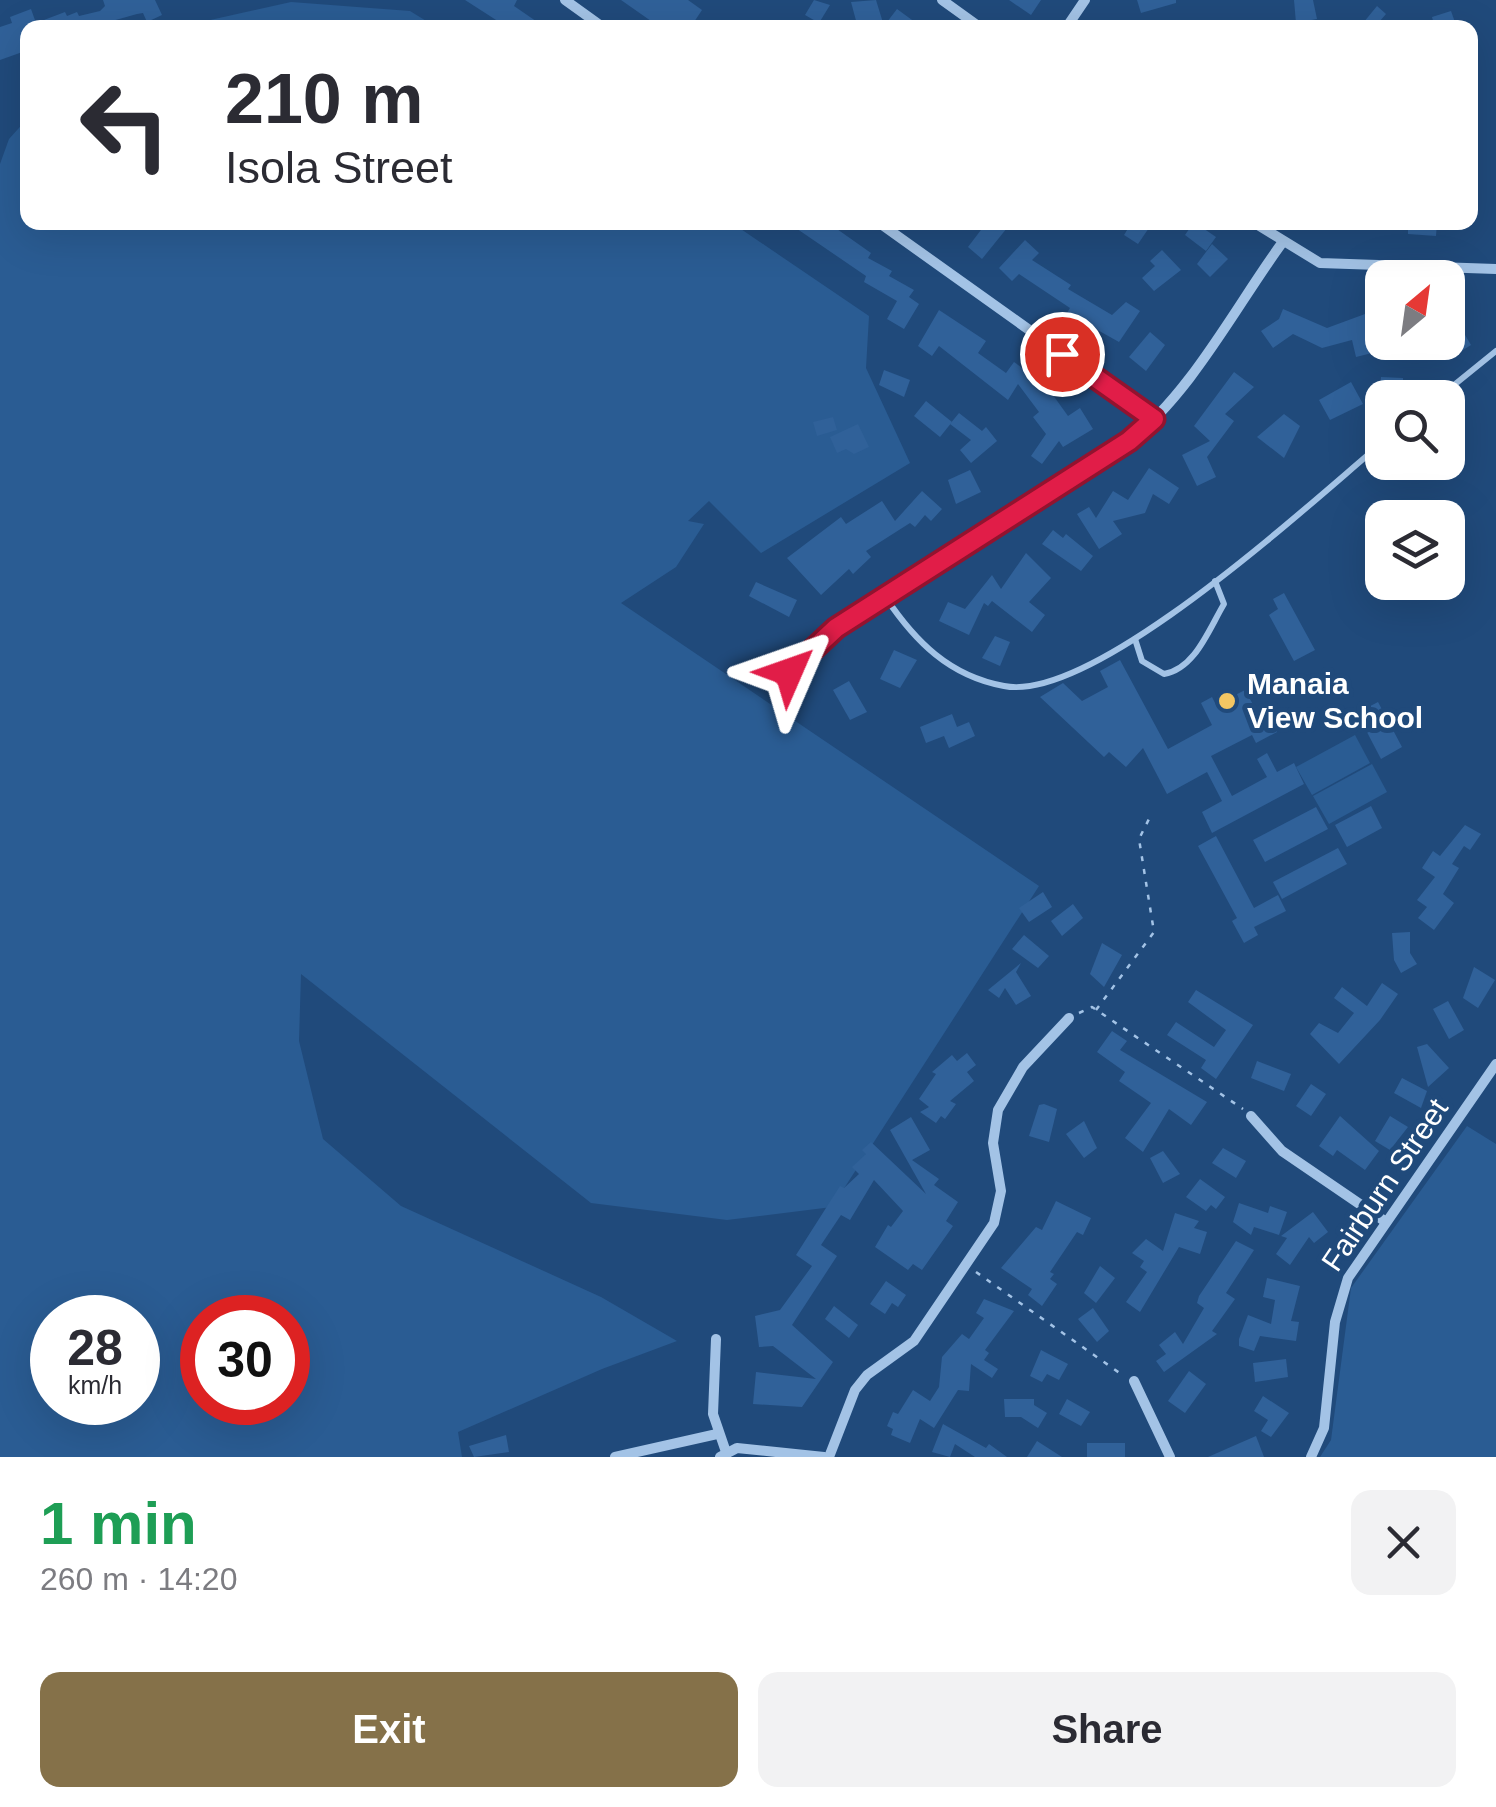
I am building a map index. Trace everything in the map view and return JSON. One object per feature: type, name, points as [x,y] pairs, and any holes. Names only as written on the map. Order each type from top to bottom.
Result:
[{"type":"street","points":[[565,0],[593,20]]},
{"type":"street","points":[[942,0],[969,20]]},
{"type":"street","points":[[889,230],[1154,419]]},
{"type":"street","points":[[1264,230],[1320,263],[1496,270]]},
{"type":"street","points":[[789,672],[836,628],[1129,441],[1154,419],[1282,243]]},
{"type":"street","points":[[716,1340],[712,1395],[723,1455],[753,1448],[827,1457],[855,1390],[867,1375],[914,1341],[1000,1210],[993,1143],[998,1110],[1024,1067],[1068,1018]]},
{"type":"street","name":"Fairburn Street","points":[[1311,1457],[1328,1406],[1339,1301],[1348,1278],[1496,1064]]},
{"type":"street","points":[[1251,1116],[1282,1151],[1386,1222]]},
{"type":"street","points":[[1134,1381],[1170,1457]]},
{"type":"street","points":[[616,1457],[717,1434]]},
{"type":"lane","points":[[1460,380],[1496,351]]},
{"type":"lane","points":[[886,598],[927,652],[1004,686],[1038,684],[1102,658],[1172,617],[1365,458]]},
{"type":"lane","points":[[1135,639],[1142,661],[1164,674],[1190,662],[1224,604],[1215,582]]},
{"type":"path","points":[[1096,1010],[1154,932],[1139,839],[1152,813]]},
{"type":"path","points":[[1068,1018],[1092,1007],[1232,1098],[1251,1116]]},
{"type":"path","points":[[967,1265],[1134,1381]]},
{"type":"shaded area","points":[[291,2],[410,11],[425,20],[210,20]]},
{"type":"shaded area","points":[[20,127],[20,230],[742,230],[869,316],[866,368],[910,463],[761,553],[709,501],[688,521],[704,524],[676,567],[621,603],[1039,886],[832,1207],[727,1220],[591,1203],[301,974],[299,1041],[323,1139],[401,1206],[601,1297],[677,1341],[458,1432],[462,1457],[0,1457],[0,164],[9,139]]},
{"type":"shaded area","points":[[1355,735],[1370,763],[1312,795],[1296,767]]},
{"type":"shaded area","points":[[1372,764],[1387,792],[1329,824],[1313,796]]},
{"type":"shaded area","points":[[1467,1126],[1496,1144],[1496,1457],[1320,1457],[1331,1440],[1351,1288]]},
{"type":"building","points":[[103,0],[155,0],[162,15],[151,20],[146,20],[143,13],[116,20],[44,20],[65,12],[67,16],[77,12],[79,16],[105,6]]},
{"type":"building","points":[[465,0],[517,0],[514,6],[534,20],[496,20]]},
{"type":"building","points":[[621,0],[688,0],[702,10],[695,20],[650,20]]},
{"type":"building","points":[[814,0],[830,5],[821,20],[805,15]]},
{"type":"building","points":[[876,0],[882,20],[856,20],[851,2]]},
{"type":"building","points":[[1009,0],[1041,0],[1031,15]]},
{"type":"building","points":[[1137,0],[1176,0],[1176,3],[1141,13]]},
{"type":"building","points":[[1294,0],[1313,0],[1317,19],[1296,20]]},
{"type":"building","points":[[1377,6],[1386,14],[1381,20],[1366,20]]},
{"type":"building","points":[[31,9],[35,20],[20,20],[20,53],[0,60],[0,27],[12,23],[10,17]]},
{"type":"building","points":[[897,9],[912,20],[889,20]]},
{"type":"building","points":[[1451,11],[1454,20],[1433,20],[1432,17]]},
{"type":"building","points":[[799,230],[838,230],[871,253],[868,258],[892,271],[889,276],[914,290],[909,297],[919,304],[904,329],[887,319],[897,301],[864,282],[866,276]]},
{"type":"building","points":[[981,230],[1005,230],[982,259],[968,247]]},
{"type":"building","points":[[1127,230],[1148,230],[1138,244],[1124,235]]},
{"type":"building","points":[[1188,230],[1206,230],[1216,237],[1206,251],[1185,235]]},
{"type":"building","points":[[1408,230],[1436,230],[1436,236],[1408,234]]},
{"type":"building","points":[[1025,240],[1039,253],[1032,260],[1071,285],[1068,289],[1112,315],[1126,302],[1140,311],[1119,342],[1067,313],[1070,308],[1019,274],[1012,281],[999,268]]},
{"type":"building","points":[[1212,244],[1228,259],[1210,277],[1197,264]]},
{"type":"building","points":[[1162,250],[1181,270],[1154,291],[1142,278],[1155,266],[1150,261]]},
{"type":"building","points":[[1283,309],[1327,328],[1365,314],[1365,355],[1356,357],[1352,340],[1322,348],[1293,334],[1273,348],[1261,331],[1279,319]]},
{"type":"building","points":[[939,310],[986,341],[978,353],[1006,373],[1014,362],[1045,384],[1068,416],[1080,408],[1093,429],[1063,447],[1059,441],[1042,464],[1031,456],[1046,434],[1033,417],[1039,412],[1018,384],[1008,400],[939,346],[932,356],[918,346]]},
{"type":"building","points":[[1150,332],[1165,345],[1146,371],[1129,357]]},
{"type":"building","points":[[884,370],[910,380],[904,397],[879,385]]},
{"type":"building","points":[[1234,372],[1254,387],[1225,414],[1234,421],[1207,457],[1216,477],[1197,486],[1182,455],[1210,441],[1194,426]]},
{"type":"building","points":[[1351,382],[1363,404],[1330,420],[1319,400]]},
{"type":"building","points":[[926,401],[952,422],[940,437],[914,416]]},
{"type":"building","points":[[959,413],[982,431],[986,427],[997,441],[971,463],[960,450],[971,440],[950,424]]},
{"type":"building","points":[[1284,414],[1300,426],[1284,458],[1257,437]]},
{"type":"building","points":[[833,417],[837,430],[817,436],[813,422]]},
{"type":"building","points":[[858,424],[869,447],[854,454],[846,449],[837,453],[830,437]]},
{"type":"building","points":[[1149,468],[1179,488],[1169,504],[1153,494],[1145,513],[1113,521],[1122,534],[1099,549],[1077,514],[1089,507],[1096,518],[1113,491],[1128,500]]},
{"type":"building","points":[[970,470],[981,492],[956,504],[948,480]]},
{"type":"building","points":[[922,491],[942,509],[931,521],[925,515],[915,527],[910,523],[866,551],[871,557],[853,574],[849,569],[821,595],[787,558],[841,517],[846,524],[882,501],[895,521]]},
{"type":"building","points":[[1053,530],[1063,538],[1066,534],[1093,556],[1081,571],[1042,544]]},
{"type":"building","points":[[1026,553],[1051,578],[1029,602],[1045,615],[1032,632],[992,601],[988,606],[984,603],[969,635],[939,621],[948,602],[965,609],[992,575],[1001,589]]},
{"type":"building","points":[[756,582],[797,600],[789,617],[749,596]]},
{"type":"building","points":[[1284,593],[1315,650],[1294,661],[1269,615],[1278,609],[1273,599]]},
{"type":"building","points":[[995,636],[1010,642],[1000,666],[982,658]]},
{"type":"building","points":[[894,650],[917,660],[900,688],[880,679]]},
{"type":"building","points":[[1120,660],[1168,749],[1212,725],[1201,703],[1212,697],[1216,705],[1245,690],[1256,710],[1264,706],[1277,732],[1256,743],[1252,735],[1211,756],[1232,796],[1267,777],[1257,759],[1267,753],[1277,772],[1294,763],[1304,784],[1212,833],[1202,812],[1222,801],[1207,772],[1167,794],[1143,748],[1126,767],[1109,752],[1104,757],[1040,697],[1063,683],[1082,701],[1108,687],[1100,671]]},
{"type":"building","points":[[849,681],[867,712],[850,720],[833,690]]},
{"type":"building","points":[[1378,702],[1402,747],[1381,759],[1357,713]]},
{"type":"building","points":[[952,714],[957,727],[969,722],[975,736],[949,748],[944,736],[926,743],[920,727]]},
{"type":"building","points":[[1371,806],[1382,828],[1347,847],[1335,825]]},
{"type":"building","points":[[1316,807],[1328,829],[1265,862],[1253,840]]},
{"type":"building","points":[[1465,825],[1481,834],[1470,850],[1464,846],[1452,864],[1459,868],[1443,894],[1454,903],[1434,930],[1418,918],[1427,907],[1417,900],[1435,877],[1422,868],[1433,851],[1440,856]]},
{"type":"building","points":[[1216,836],[1254,908],[1278,895],[1286,911],[1254,927],[1258,935],[1244,943],[1232,921],[1237,918],[1198,846]]},
{"type":"building","points":[[1338,848],[1347,864],[1282,899],[1273,882]]},
{"type":"building","points":[[1043,892],[1052,907],[1029,922],[1019,908]]},
{"type":"building","points":[[1073,904],[1083,918],[1062,936],[1051,921]]},
{"type":"building","points":[[1410,932],[1410,953],[1417,964],[1401,973],[1394,960],[1392,933]]},
{"type":"building","points":[[1024,935],[1049,956],[1038,968],[1012,949]]},
{"type":"building","points":[[1102,943],[1122,955],[1104,987],[1090,974]]},
{"type":"building","points":[[1021,963],[1016,972],[1031,996],[1016,1005],[1005,988],[999,998],[988,990]]},
{"type":"building","points":[[1474,967],[1495,980],[1478,1008],[1463,998]]},
{"type":"building","points":[[1382,983],[1398,994],[1339,1064],[1310,1034],[1319,1023],[1338,1033],[1354,1013],[1334,998],[1342,987],[1367,1006]]},
{"type":"building","points":[[1196,990],[1253,1025],[1216,1079],[1201,1068],[1206,1060],[1167,1035],[1176,1022],[1214,1047],[1226,1030],[1188,1002]]},
{"type":"building","points":[[1448,1001],[1464,1030],[1449,1039],[1433,1009]]},
{"type":"building","points":[[1112,1031],[1127,1041],[1120,1050],[1207,1102],[1191,1125],[1169,1109],[1143,1152],[1125,1138],[1151,1103],[1119,1081],[1125,1072],[1097,1052]]},
{"type":"building","points":[[1427,1044],[1449,1068],[1428,1087],[1417,1047]]},
{"type":"building","points":[[967,1053],[976,1065],[967,1072],[974,1081],[950,1101],[956,1104],[945,1119],[941,1116],[936,1123],[920,1112],[929,1107],[919,1099],[936,1074],[932,1072],[952,1055],[957,1061]]},
{"type":"building","points":[[1257,1061],[1291,1074],[1284,1091],[1251,1078]]},
{"type":"building","points":[[1402,1078],[1427,1091],[1421,1108],[1394,1093]]},
{"type":"building","points":[[1311,1084],[1326,1094],[1311,1116],[1296,1106]]},
{"type":"building","points":[[1039,1105],[1057,1109],[1049,1142],[1029,1136]]},
{"type":"building","points":[[1340,1116],[1379,1151],[1365,1170],[1337,1150],[1333,1156],[1319,1146]]},
{"type":"building","points":[[1390,1116],[1408,1127],[1390,1150],[1375,1141]]},
{"type":"building","points":[[911,1117],[930,1150],[912,1160],[939,1179],[934,1185],[958,1202],[946,1221],[953,1226],[922,1270],[913,1264],[908,1270],[875,1247],[888,1225],[891,1227],[903,1211],[874,1180],[850,1220],[841,1215],[821,1245],[837,1256],[792,1325],[833,1362],[802,1407],[753,1404],[756,1372],[816,1379],[773,1346],[759,1347],[755,1316],[780,1310],[812,1266],[796,1255],[840,1186],[844,1188],[859,1174],[852,1167],[866,1154],[862,1150],[871,1142],[926,1194],[890,1130]]},
{"type":"building","points":[[1084,1121],[1097,1148],[1084,1158],[1066,1134]]},
{"type":"building","points":[[1223,1148],[1246,1161],[1236,1178],[1212,1163]]},
{"type":"building","points":[[1163,1151],[1180,1174],[1163,1183],[1150,1158]]},
{"type":"building","points":[[1200,1179],[1225,1197],[1216,1209],[1211,1205],[1206,1211],[1186,1197]]},
{"type":"building","points":[[1056,1201],[1091,1218],[1083,1235],[1077,1232],[1050,1272],[1054,1274],[1050,1279],[1057,1284],[1042,1306],[1028,1295],[1032,1289],[1001,1268],[1036,1227],[1042,1230]]},
{"type":"building","points":[[1239,1203],[1268,1213],[1270,1206],[1287,1212],[1279,1235],[1254,1227],[1251,1235],[1233,1222]]},
{"type":"building","points":[[1313,1212],[1328,1232],[1314,1243],[1309,1237],[1290,1265],[1276,1254],[1287,1238],[1281,1236]]},
{"type":"building","points":[[1175,1213],[1199,1221],[1194,1228],[1207,1232],[1200,1254],[1179,1247],[1140,1312],[1126,1302],[1147,1272],[1140,1267],[1144,1261],[1132,1253],[1146,1239],[1163,1251]]},
{"type":"building","points":[[1236,1241],[1254,1250],[1226,1293],[1235,1299],[1212,1331],[1217,1334],[1164,1372],[1156,1361],[1166,1354],[1159,1345],[1175,1332],[1183,1344],[1204,1308],[1197,1303],[1199,1296]]},
{"type":"building","points":[[1100,1266],[1115,1278],[1096,1303],[1084,1293]]},
{"type":"building","points":[[1267,1278],[1300,1286],[1291,1321],[1299,1322],[1296,1341],[1260,1336],[1254,1351],[1239,1346],[1239,1339],[1248,1315],[1271,1324],[1275,1300],[1263,1297]]},
{"type":"building","points":[[886,1281],[906,1295],[898,1307],[892,1303],[885,1314],[870,1304]]},
{"type":"building","points":[[984,1299],[1014,1311],[985,1350],[989,1353],[984,1360],[998,1369],[992,1378],[971,1364],[969,1391],[958,1390],[934,1428],[920,1419],[910,1443],[891,1435],[893,1429],[887,1426],[893,1412],[898,1414],[913,1390],[930,1401],[939,1387],[942,1357],[962,1334],[969,1339],[984,1318],[976,1313]]},
{"type":"building","points":[[834,1306],[858,1325],[849,1338],[825,1319]]},
{"type":"building","points":[[1093,1308],[1109,1331],[1097,1342],[1078,1319]]},
{"type":"building","points":[[1041,1350],[1068,1364],[1059,1380],[1047,1374],[1042,1382],[1030,1376]]},
{"type":"building","points":[[1286,1359],[1288,1377],[1255,1382],[1253,1363]]},
{"type":"building","points":[[1189,1371],[1206,1384],[1185,1413],[1168,1401]]},
{"type":"building","points":[[1263,1396],[1289,1413],[1271,1437],[1261,1431],[1268,1420],[1254,1411]]},
{"type":"building","points":[[1004,1399],[1034,1399],[1034,1405],[1047,1413],[1038,1428],[1021,1417],[1005,1417]]},
{"type":"building","points":[[1067,1399],[1090,1412],[1081,1426],[1059,1414]]},
{"type":"building","points":[[943,1424],[986,1448],[989,1444],[1007,1457],[975,1457],[955,1444],[950,1457],[932,1452]]},
{"type":"building","points":[[506,1435],[509,1452],[474,1457],[469,1446]]},
{"type":"building","points":[[1256,1436],[1264,1457],[1208,1457],[1233,1446]]},
{"type":"building","points":[[1037,1441],[1062,1457],[1027,1457]]},
{"type":"building","points":[[1087,1443],[1125,1443],[1125,1457],[1087,1457]]},
{"type":"place","name":"Manaia View School","points":[[1227,701]]},
{"type":"route","points":[[789,672],[836,628],[1129,441],[1154,419],[1062,354]]}]
